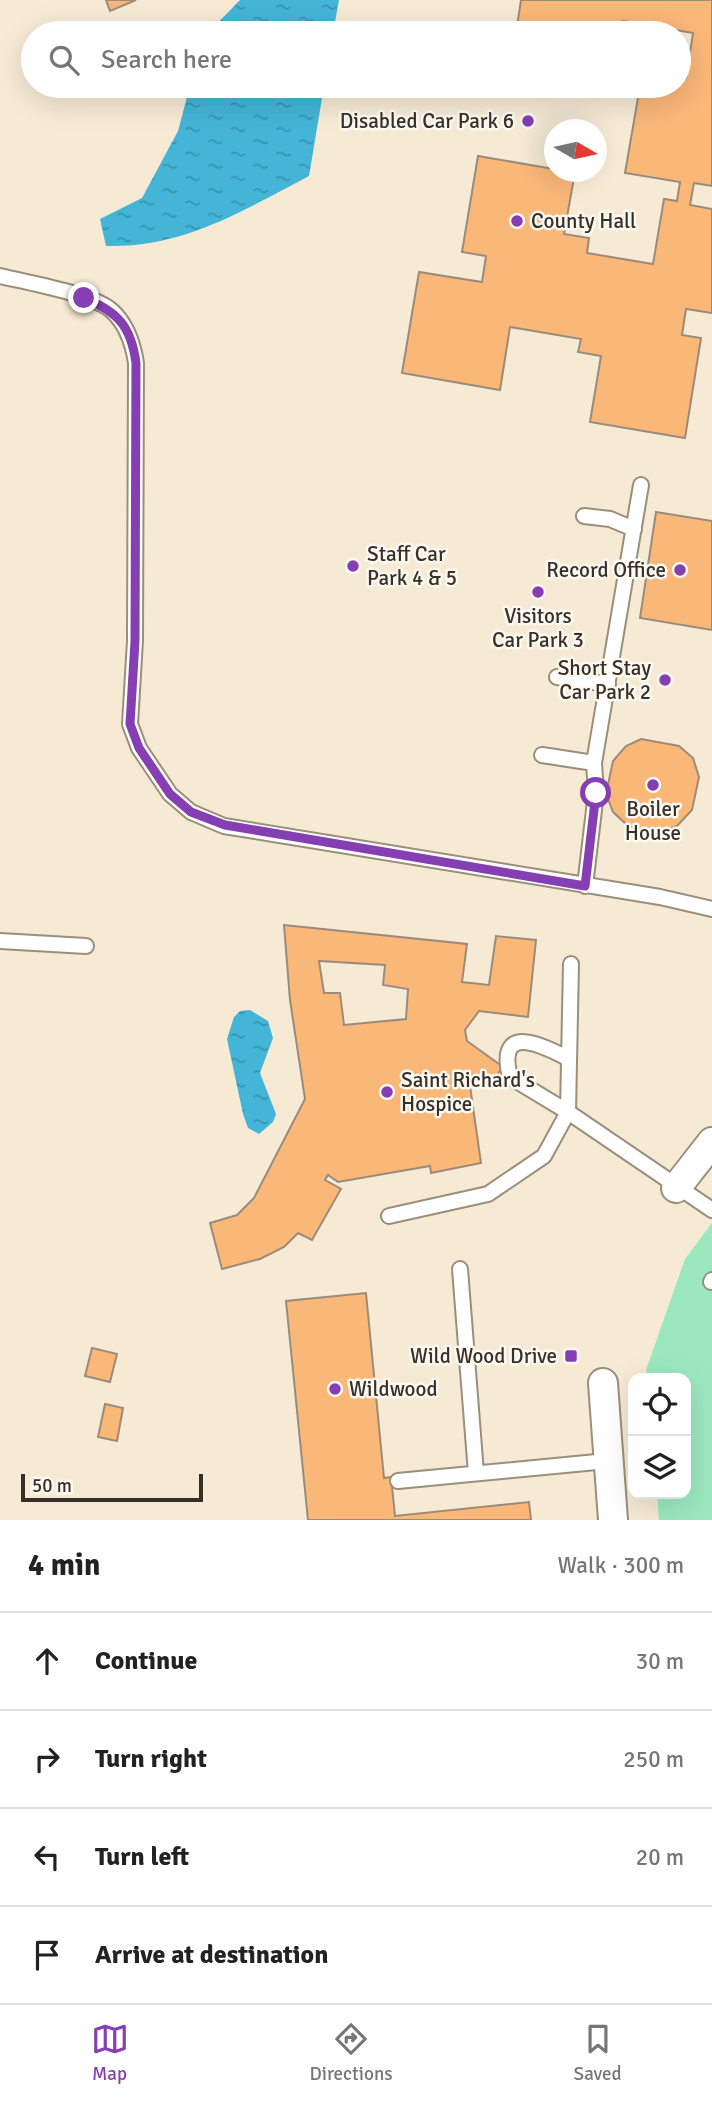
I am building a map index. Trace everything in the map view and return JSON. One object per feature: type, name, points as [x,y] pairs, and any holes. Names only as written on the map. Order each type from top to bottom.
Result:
[{"type":"street","points":[[676,1188],[712,1142]]},
{"type":"street","points":[[603,1383],[613,1520]]},
{"type":"lane","points":[[0,276],[84,298],[110,309],[133,339],[136,363],[135,641],[130,724],[146,760],[170,794],[191,812],[225,825],[712,909]]},
{"type":"lane","points":[[585,886],[596,793],[594,763],[641,485]]},
{"type":"lane","points":[[583,516],[610,519],[634,530]]},
{"type":"lane","points":[[557,677],[608,684]]},
{"type":"lane","points":[[542,755],[594,763]]},
{"type":"lane","points":[[0,941],[86,946]]},
{"type":"lane","points":[[389,1216],[488,1194],[544,1156],[568,1112],[571,964]]},
{"type":"lane","points":[[569,1059],[535,1041],[523,1040],[514,1046],[508,1058],[510,1077],[568,1112],[712,1210]]},
{"type":"lane","points":[[460,1269],[476,1474]]},
{"type":"lane","points":[[398,1481],[607,1461]]},
{"type":"green space","points":[[712,1223],[712,1520],[659,1520],[657,1499],[691,1499],[691,1373],[646,1373],[646,1370],[685,1259]]},
{"type":"water","points":[[240,0],[339,0],[335,21],[220,21]]},
{"type":"water","points":[[187,98],[322,98],[309,176],[236,214],[187,234],[134,245],[106,246],[100,219],[142,198],[178,131]]},
{"type":"water","points":[[250,1010],[268,1021],[273,1038],[260,1073],[276,1114],[273,1122],[259,1134],[248,1128],[243,1114],[227,1039],[234,1017],[240,1011]]},
{"type":"building","points":[[106,0],[136,0],[110,11]]},
{"type":"building","name":"County Hall","points":[[521,0],[712,0],[712,186],[694,183],[690,205],[712,209],[712,313],[686,309],[682,335],[701,338],[685,438],[590,422],[601,356],[578,352],[581,339],[510,327],[500,390],[402,373],[419,272],[482,282],[486,256],[462,252],[478,156],[544,167],[544,182],[573,182],[564,234],[589,238],[587,253],[653,264],[664,199],[677,201],[680,182],[625,173],[638,98],[691,98],[693,33],[691,21],[518,21]]},
{"type":"building","name":"Record Office","points":[[656,512],[712,521],[712,630],[640,618]]},
{"type":"building","name":"Boiler House","points":[[641,739],[679,746],[693,758],[699,777],[692,810],[677,826],[657,833],[628,826],[613,812],[606,794],[613,761],[626,746]]},
{"type":"building","name":"Saint Richard's Hospice","points":[[284,925],[467,944],[462,982],[489,985],[496,936],[536,940],[528,1017],[479,1011],[465,1030],[467,1041],[503,1067],[489,1085],[468,1072],[481,1163],[431,1173],[430,1166],[338,1182],[328,1175],[325,1180],[341,1189],[312,1240],[298,1233],[284,1247],[260,1259],[222,1269],[210,1223],[237,1215],[254,1198],[305,1099],[290,1000]],"holes":[[[319,961],[385,965],[383,985],[408,989],[406,1019],[344,1025],[340,993],[324,993]]]},
{"type":"building","name":"Wildwood","points":[[366,1293],[384,1478],[391,1477],[395,1516],[529,1502],[531,1520],[308,1520],[286,1301]]},
{"type":"building","points":[[92,1348],[117,1354],[110,1382],[85,1376]]},
{"type":"building","points":[[105,1404],[123,1408],[117,1441],[98,1437]]},
{"type":"place","name":"Disabled Car Park 6","points":[[528,121]]},
{"type":"place","name":"County Hall","points":[[517,221]]},
{"type":"place","name":"Staff Car Park 4 & 5","points":[[353,566]]},
{"type":"place","name":"Record Office","points":[[680,570]]},
{"type":"place","name":"Visitors Car Park 3","points":[[538,592]]},
{"type":"place","name":"Short Stay Car Park 2","points":[[665,680]]},
{"type":"place","name":"Boiler House","points":[[653,785]]},
{"type":"place","name":"Saint Richard's Hospice","points":[[387,1092]]},
{"type":"place","name":"Wild Wood Drive","points":[[571,1356]]},
{"type":"place","name":"Wildwood","points":[[335,1389]]},
{"type":"route","points":[[84,298],[110,309],[133,339],[136,363],[135,641],[130,724],[139,748],[170,794],[191,812],[225,825],[585,886],[596,793]]}]
